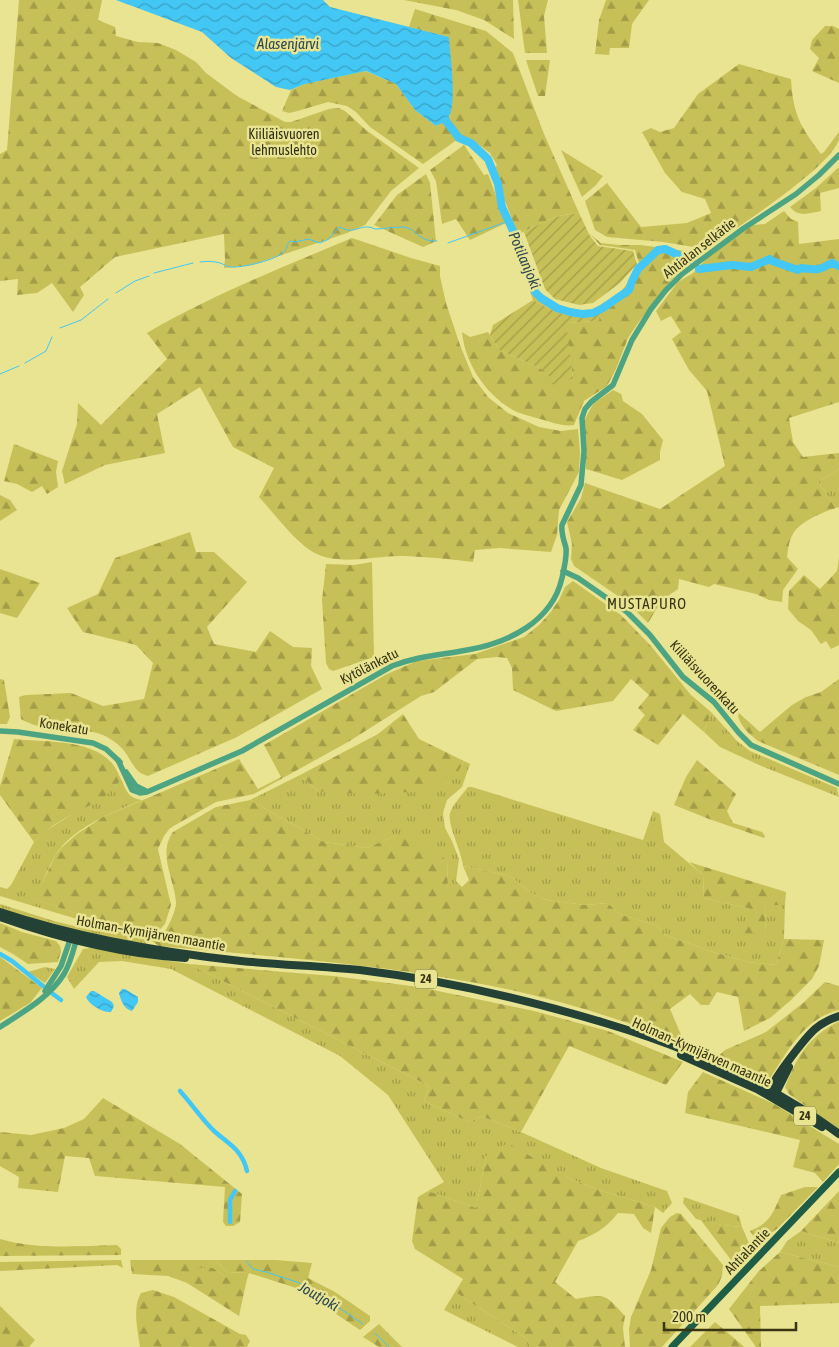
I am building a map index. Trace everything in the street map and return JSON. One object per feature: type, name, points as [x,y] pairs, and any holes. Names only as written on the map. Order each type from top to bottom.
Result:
[{"type":"highway","name":"Holman–Kymijärven maantie","points":[[0,912],[73,938]]},
{"type":"highway","name":"Holman–Kymijärven maantie","points":[[0,917],[73,938],[242,961],[358,970],[460,985],[528,1000],[606,1023],[678,1048],[773,1093],[839,1135]]},
{"type":"highway","points":[[773,1093],[801,1046],[814,1030],[839,1016]]},
{"type":"main road","name":"Ahtialantie","points":[[672,1347],[839,1172]]},
{"type":"street","name":"Ahtialan selkätie","points":[[566,553],[561,532],[562,525],[581,485],[584,451],[582,418],[585,409],[613,385],[632,340],[651,309],[682,274],[737,233],[796,194],[819,176],[839,155]]},
{"type":"street","name":"Kytölänkatu","points":[[129,781],[129,787],[135,792],[152,790],[242,751],[392,666],[427,655],[478,648],[521,632],[537,620],[548,607],[558,588],[566,553]]},
{"type":"street","name":"Kiiliäisvuorenkatu","points":[[563,571],[578,578],[627,612],[646,631],[683,677],[714,702],[739,734],[752,745],[839,784]]},
{"type":"street","name":"Konekatu","points":[[0,731],[86,741],[100,746],[118,760],[129,781]]},
{"type":"street","points":[[0,1026],[26,1010],[42,995],[61,966],[73,938]]},
{"type":"green space","name":"Kiiliäisvuoren lehmuslehto","points":[[19,0],[102,0],[98,20],[115,27],[116,36],[138,42],[158,43],[176,50],[196,62],[206,73],[237,96],[285,122],[291,122],[329,109],[339,108],[419,168],[391,191],[365,225],[347,233],[252,265],[224,268],[224,234],[115,257],[80,287],[84,295],[73,312],[52,283],[37,293],[17,295],[18,279],[0,281],[0,154],[7,150]]},
{"type":"green space","points":[[404,0],[513,0],[514,39],[484,20],[456,10]]},
{"type":"green space","points":[[518,0],[548,0],[544,16],[547,53],[525,53]]},
{"type":"green space","points":[[606,0],[649,0],[632,24],[629,48],[610,48],[609,55],[595,54],[599,20]]},
{"type":"green space","points":[[415,9],[486,31],[513,53],[544,134],[579,213],[540,223],[518,235],[493,169],[497,165],[490,153],[471,139],[461,136],[447,120],[450,116],[449,37],[409,27]]},
{"type":"green space","points":[[825,26],[833,26],[839,29],[839,83],[812,71],[819,58],[810,49],[812,40]]},
{"type":"green space","points":[[526,60],[550,60],[545,96],[538,96]]},
{"type":"green space","points":[[739,64],[791,79],[794,102],[799,119],[821,154],[839,132],[839,139],[833,151],[801,181],[706,249],[663,242],[607,237],[595,230],[585,201],[607,183],[641,227],[687,223],[711,213],[705,199],[682,192],[665,173],[642,132],[651,128],[660,132],[674,128],[698,94]]},
{"type":"green space","points":[[365,71],[396,84],[415,110],[436,126],[445,121],[458,139],[423,164],[370,127],[356,112],[347,106],[328,102],[289,113],[282,111],[291,90],[305,84]]},
{"type":"green space","points":[[464,145],[484,175],[488,174],[506,223],[470,240],[456,219],[442,224],[436,181],[430,170]]},
{"type":"green space","points":[[561,150],[603,176],[582,197]]},
{"type":"green space","points":[[839,167],[839,188],[820,193],[821,211],[801,214],[790,207],[816,188]]},
{"type":"green space","points":[[426,174],[430,183],[436,241],[423,247],[374,225],[397,195]]},
{"type":"green space","points":[[784,211],[791,219],[798,222],[799,244],[839,239],[839,402],[789,418],[793,442],[803,457],[839,453],[839,469],[818,482],[836,508],[800,525],[793,534],[787,557],[798,569],[783,590],[782,602],[714,584],[709,587],[679,579],[678,589],[662,600],[648,623],[628,603],[574,566],[571,559],[572,544],[567,522],[581,498],[585,483],[660,509],[725,466],[707,391],[689,370],[672,339],[681,332],[671,316],[661,321],[656,311],[678,282],[693,273],[713,252],[753,225],[765,224]]},
{"type":"green space","points":[[579,213],[590,236],[598,246],[633,251],[637,264],[620,283],[593,303],[579,305],[555,299],[545,289],[524,232],[550,219]]},
{"type":"green space","points":[[510,222],[535,292],[552,306],[585,314],[620,293],[640,266],[635,250],[600,245],[589,233],[601,243],[640,245],[693,252],[695,259],[671,280],[638,323],[628,338],[607,386],[584,401],[574,425],[557,424],[521,414],[511,409],[484,385],[477,376],[467,355],[462,332],[470,337],[488,332],[499,350],[546,371],[573,378],[565,323],[599,321],[558,313],[533,300],[506,223]]},
{"type":"green space","points":[[352,238],[440,266],[440,276],[446,303],[460,345],[473,377],[488,397],[508,413],[539,427],[561,431],[578,429],[579,472],[559,510],[557,535],[551,552],[500,548],[475,550],[473,562],[404,556],[349,560],[317,554],[302,544],[259,497],[274,468],[233,447],[200,387],[157,414],[165,453],[105,465],[65,484],[62,471],[77,424],[78,403],[101,425],[167,359],[147,333],[222,294]]},
{"type":"green space","points":[[533,300],[558,312],[572,316],[600,314],[599,321],[566,323],[573,378],[555,387],[546,371],[499,350],[490,335],[493,325]]},
{"type":"green space","points":[[613,390],[621,394],[623,401],[642,414],[663,440],[660,460],[622,480],[586,469],[584,421],[593,404]]},
{"type":"green space","points":[[14,444],[58,461],[56,472],[58,487],[47,494],[42,486],[32,492],[17,484],[4,481]]},
{"type":"green space","points":[[839,469],[839,507],[836,508],[818,482]]},
{"type":"green space","points":[[0,495],[10,500],[17,510],[0,521]]},
{"type":"green space","points":[[190,532],[196,552],[214,552],[247,582],[207,627],[214,644],[256,652],[270,631],[293,647],[312,648],[311,666],[322,689],[237,737],[148,776],[137,770],[125,752],[111,739],[103,735],[90,731],[50,728],[30,724],[21,719],[19,697],[26,695],[71,693],[103,706],[144,699],[153,663],[136,645],[83,632],[67,608],[98,594],[115,558]]},
{"type":"green space","points":[[839,558],[839,645],[831,649],[826,641],[821,644],[811,630],[798,621],[788,609],[789,591],[804,575],[820,589],[837,571]]},
{"type":"green space","points":[[372,562],[374,657],[333,671],[329,669],[326,663],[322,600],[326,564],[354,565]]},
{"type":"green space","points":[[0,569],[40,583],[17,618],[0,613]]},
{"type":"green space","points":[[573,581],[621,615],[651,646],[691,695],[711,712],[704,732],[683,714],[658,745],[633,730],[645,715],[638,708],[649,695],[631,679],[613,701],[556,711],[513,690],[512,668],[507,658],[477,659],[434,692],[421,696],[348,742],[254,794],[216,802],[170,828],[158,849],[171,905],[165,924],[150,940],[35,899],[55,856],[61,848],[77,834],[103,817],[239,759],[258,789],[281,777],[264,745],[387,674],[417,661],[475,654],[524,637],[550,613],[565,587]]},
{"type":"green space","points":[[0,679],[4,680],[10,717],[7,724],[0,724]]},
{"type":"green space","points":[[839,679],[839,775],[758,741],[746,730],[739,720],[739,713],[760,732],[792,705],[806,697],[821,692]]},
{"type":"green space","points":[[711,712],[737,741],[750,751],[837,788],[839,797],[720,747],[704,732]]},
{"type":"green space","points":[[403,714],[419,739],[464,761],[458,772],[412,792],[365,794],[318,791],[300,775],[378,734]]},
{"type":"green space","points":[[14,739],[66,743],[91,749],[111,762],[121,779],[109,793],[56,824],[34,842],[0,795],[0,786]]},
{"type":"green space","points":[[697,760],[736,794],[727,811],[733,823],[762,832],[765,836],[764,838],[674,805],[686,777]]},
{"type":"green space","points":[[464,761],[470,764],[462,787],[447,800],[443,813],[445,828],[459,859],[456,881],[462,887],[448,888],[447,861],[395,836],[367,848],[324,842],[250,800],[300,775],[318,791],[458,772]]},
{"type":"green space","points":[[121,779],[126,790],[131,795],[142,800],[94,822],[71,837],[55,856],[36,899],[150,940],[146,944],[59,927],[0,909],[0,904],[54,921],[99,932],[77,919],[0,896],[0,887],[7,889],[11,885],[34,842],[44,832],[116,786]]},
{"type":"green space","points":[[468,787],[643,840],[653,811],[660,814],[664,842],[703,875],[704,898],[751,909],[751,924],[766,934],[765,904],[785,905],[784,939],[776,965],[748,962],[665,935],[658,926],[619,914],[608,903],[585,905],[547,900],[533,894],[510,876],[463,866],[450,813],[453,806]]},
{"type":"green space","points":[[250,800],[324,842],[367,848],[395,836],[433,848],[447,861],[448,887],[462,887],[469,880],[463,866],[510,876],[533,894],[547,900],[585,905],[608,903],[619,914],[658,926],[665,935],[748,962],[776,965],[784,939],[824,940],[819,966],[812,979],[790,1001],[770,1018],[744,1031],[738,997],[717,992],[709,1005],[701,1005],[690,994],[670,1009],[685,1044],[580,1008],[498,987],[432,975],[355,965],[159,946],[152,941],[164,933],[176,906],[168,867],[168,840],[173,832],[216,807]]},
{"type":"green space","points":[[689,862],[786,892],[785,905],[765,905],[766,934],[739,933],[739,925],[751,924],[751,909],[704,898],[703,875]]},
{"type":"green space","points":[[0,923],[22,932],[56,941],[61,951],[58,962],[28,964],[0,947]]},
{"type":"green space","points":[[90,948],[189,964],[429,1086],[424,1101],[469,1122],[481,1116],[601,1168],[667,1191],[672,1203],[663,1213],[655,1207],[599,1190],[566,1177],[486,1156],[476,1208],[428,1191],[444,1182],[388,1095],[340,1056],[171,969],[122,961],[99,962],[74,989],[67,977],[83,949]]},
{"type":"green space","points":[[0,957],[42,988],[30,1003],[0,1021]]},
{"type":"green space","points":[[189,964],[333,976],[419,987],[534,1011],[608,1031],[683,1062],[666,1085],[569,1046],[521,1132],[481,1116],[469,1122],[424,1101],[429,1086]]},
{"type":"green space","points":[[45,967],[55,969],[45,983],[28,972]]},
{"type":"green space","points":[[825,982],[839,986],[839,1010],[826,1014],[806,1028],[790,1047],[769,1080],[763,1081],[713,1061],[725,1050],[766,1032],[803,1003]]},
{"type":"green space","points":[[839,1021],[839,1130],[789,1094],[785,1087],[805,1048],[819,1034]]},
{"type":"green space","points":[[703,1072],[774,1104],[839,1144],[839,1164],[823,1182],[815,1173],[793,1167],[800,1140],[685,1113],[688,1092]]},
{"type":"green space","points":[[103,1098],[180,1144],[242,1194],[240,1222],[233,1226],[226,1226],[223,1222],[225,1187],[95,1176],[89,1158],[65,1156],[58,1192],[18,1188],[19,1177],[0,1166],[0,1132],[31,1135],[64,1128],[84,1119]]},
{"type":"green space","points":[[508,1143],[566,1177],[599,1190],[655,1207],[651,1233],[643,1228],[634,1214],[618,1213],[600,1230],[578,1241],[555,1282],[576,1299],[599,1296],[613,1303],[625,1316],[623,1328],[625,1347],[530,1347],[527,1339],[455,1292],[463,1279],[415,1249],[412,1241],[418,1197],[428,1191],[476,1208],[486,1156]]},
{"type":"green space","points":[[805,1187],[818,1187],[778,1228],[758,1243],[750,1231],[766,1221],[773,1212],[781,1195]]},
{"type":"green space","points":[[839,1191],[839,1243],[801,1231]]},
{"type":"green space","points":[[684,1197],[739,1216],[742,1227],[696,1219],[683,1203]]},
{"type":"green space","points":[[677,1213],[681,1214],[723,1265],[722,1276],[718,1285],[662,1347],[630,1347],[629,1329],[631,1317],[651,1270],[661,1228],[670,1217]]},
{"type":"green space","points":[[700,1219],[722,1225],[742,1227],[751,1248],[742,1261],[731,1260]]},
{"type":"green space","points":[[801,1231],[839,1243],[839,1267],[780,1252],[787,1241]]},
{"type":"green space","points":[[0,1239],[43,1246],[117,1245],[121,1249],[121,1255],[0,1256]]},
{"type":"green space","points":[[780,1252],[839,1267],[839,1303],[760,1306],[761,1347],[756,1347],[729,1309],[758,1272]]},
{"type":"green space","points":[[121,1260],[123,1268],[117,1265],[0,1271],[0,1262]]},
{"type":"green space","points":[[130,1260],[187,1260],[188,1268],[213,1268],[229,1279],[247,1279],[239,1316],[187,1283],[168,1276],[132,1274]]},
{"type":"green space","points":[[187,1260],[215,1260],[227,1272],[249,1273],[247,1279],[229,1279],[213,1268],[187,1268]]},
{"type":"green space","points":[[215,1260],[276,1260],[312,1263],[308,1278],[335,1292],[370,1316],[370,1321],[360,1330],[299,1289],[249,1273],[227,1272]]},
{"type":"green space","points":[[153,1290],[174,1297],[240,1334],[246,1335],[250,1341],[247,1347],[140,1347],[136,1319],[138,1299],[141,1293]]},
{"type":"green space","points":[[455,1292],[527,1339],[530,1347],[518,1347],[444,1310]]},
{"type":"green space","points":[[0,1306],[35,1340],[29,1347],[0,1347]]},
{"type":"green space","points":[[715,1322],[741,1344],[744,1347],[690,1347]]},
{"type":"green space","points":[[379,1324],[402,1347],[379,1347],[363,1337]]},
{"type":"water","name":"Alasenjärvi","points":[[116,0],[323,0],[330,7],[449,37],[453,100],[449,117],[436,126],[415,110],[396,84],[366,71],[305,84],[290,90],[276,87],[231,58],[202,32]]},
{"type":"water","points":[[122,989],[138,997],[138,1002],[132,1011],[125,1007],[122,1002],[119,993]]},
{"type":"water","points":[[91,991],[112,1002],[114,1006],[111,1012],[100,1010],[90,1003],[86,997]]},
{"type":"waterway","name":"Potilanjoki","points":[[446,121],[459,138],[471,143],[488,159],[498,184],[502,207],[521,248],[535,292],[557,308],[582,314],[593,313],[603,308],[629,290],[638,269],[658,250],[665,249],[692,261]]},
{"type":"waterway","points":[[448,243],[509,221]]},
{"type":"waterway","points":[[200,262],[221,263],[228,267],[259,263],[281,254],[285,251],[290,241],[296,242],[308,239],[320,243],[329,239],[339,227],[347,230],[364,227],[375,229],[403,227],[412,230],[425,239],[437,241]]},
{"type":"waterway","name":"Potilanjoki","points":[[699,269],[732,265],[751,267],[770,259],[798,270],[801,268],[817,269],[832,263],[839,266]]},
{"type":"waterway","points":[[154,273],[193,263]]},
{"type":"waterway","points":[[116,293],[135,281],[149,276]]},
{"type":"waterway","points":[[60,328],[81,320],[108,299]]},
{"type":"waterway","points":[[25,363],[46,351],[52,337]]},
{"type":"waterway","points":[[0,374],[19,366]]},
{"type":"waterway","name":"Joutjoki","points":[[0,954],[12,961],[43,986]]},
{"type":"waterway","name":"Joutjoki","points":[[53,994],[61,1000]]},
{"type":"waterway","name":"Joutjoki","points":[[180,1091],[213,1130],[238,1152],[245,1163],[247,1171]]},
{"type":"waterway","name":"Joutjoki","points":[[230,1222],[230,1200],[235,1191]]},
{"type":"waterway","name":"Joutjoki","points":[[246,1261],[253,1269],[306,1285],[363,1324]]},
{"type":"waterway","name":"Joutjoki","points":[[375,1333],[389,1347]]},
{"type":"district","name":"MUSTAPURO","points":[[647,603]]}]
